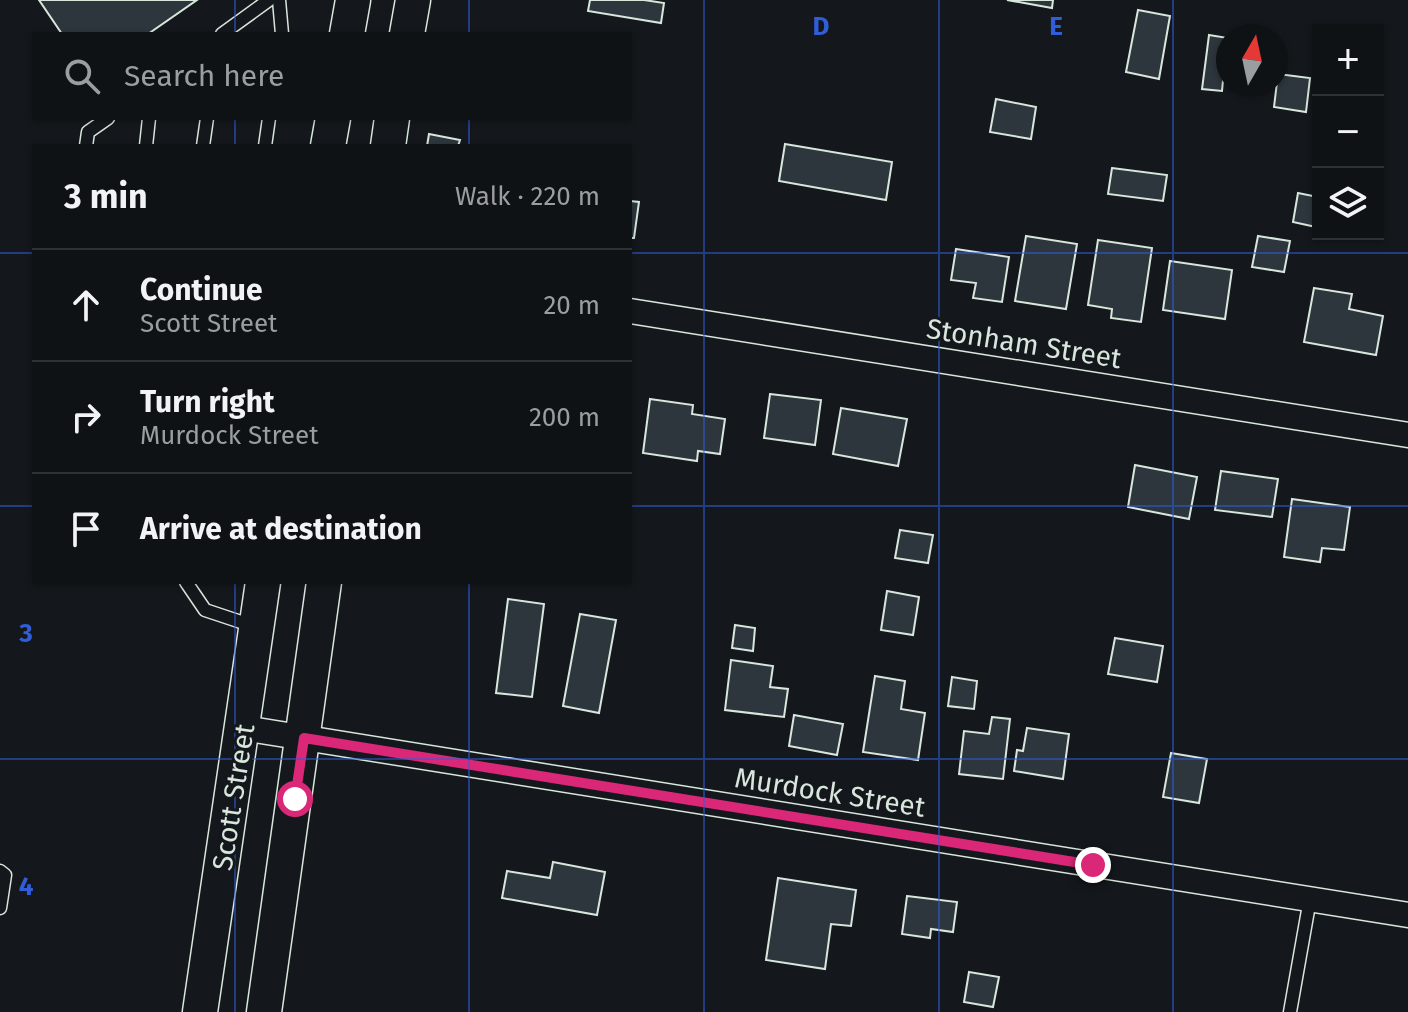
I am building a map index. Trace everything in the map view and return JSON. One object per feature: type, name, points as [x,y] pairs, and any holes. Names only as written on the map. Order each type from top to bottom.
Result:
[{"type":"main road","points":[[347,32],[353,0]]},
{"type":"main road","points":[[407,32],[413,0]]},
{"type":"main road","points":[[328,144],[333,120]]},
{"type":"main road","points":[[388,144],[392,120]]},
{"type":"main road","name":"Scott Street","points":[[200,1012],[263,584]]},
{"type":"main road","points":[[264,1012],[324,584]]},
{"type":"street","name":"Stonham Street","points":[[632,311],[1408,435]]},
{"type":"street","name":"Murdock Street","points":[[243,728],[1408,915]]},
{"type":"lane","points":[[225,32],[269,0]]},
{"type":"lane","points":[[279,0],[282,32]]},
{"type":"lane","points":[[86,144],[88,132],[105,120]]},
{"type":"lane","points":[[146,144],[149,120]]},
{"type":"lane","points":[[203,144],[207,120]]},
{"type":"lane","points":[[265,144],[269,120]]},
{"type":"lane","points":[[189,584],[205,610],[257,628]]},
{"type":"lane","points":[[0,871],[5,875],[0,908]]},
{"type":"lane","points":[[1290,1012],[1310,899]]},
{"type":"building","points":[[39,0],[197,0],[151,32],[61,32]]},
{"type":"building","points":[[590,0],[664,3],[661,23],[588,11]]},
{"type":"building","points":[[1007,0],[1053,0],[1052,8]]},
{"type":"building","points":[[1138,10],[1170,16],[1159,79],[1126,72]]},
{"type":"building","points":[[1209,35],[1216,36],[1216,90],[1202,89]]},
{"type":"building","points":[[1288,75],[1310,78],[1306,112],[1274,107],[1275,96],[1288,96]]},
{"type":"building","points":[[996,99],[1036,107],[1031,139],[990,132]]},
{"type":"building","points":[[429,134],[460,140],[459,144],[427,144]]},
{"type":"building","points":[[785,144],[892,162],[886,200],[779,181]]},
{"type":"building","points":[[1112,168],[1167,175],[1163,201],[1108,194]]},
{"type":"building","points":[[1298,193],[1312,196],[1312,226],[1293,222]]},
{"type":"building","points":[[632,201],[639,202],[632,238]]},
{"type":"building","points":[[1026,236],[1077,244],[1066,309],[1015,301]]},
{"type":"building","points":[[1258,236],[1290,241],[1284,272],[1252,267]]},
{"type":"building","points":[[1098,240],[1152,248],[1141,322],[1111,318],[1112,309],[1088,305]]},
{"type":"building","points":[[956,249],[1009,257],[1002,302],[973,298],[976,283],[951,280]]},
{"type":"building","points":[[1170,261],[1232,270],[1225,319],[1163,310]]},
{"type":"building","points":[[1314,288],[1352,294],[1349,309],[1383,316],[1376,355],[1304,342]]},
{"type":"building","points":[[770,394],[821,400],[815,445],[764,438]]},
{"type":"building","points":[[650,399],[693,405],[692,414],[725,419],[720,454],[698,451],[697,461],[643,453]]},
{"type":"building","points":[[841,408],[907,419],[898,466],[833,454]]},
{"type":"building","points":[[1135,465],[1197,477],[1189,519],[1128,507]]},
{"type":"building","points":[[1221,471],[1278,479],[1272,517],[1215,510]]},
{"type":"building","points":[[1292,499],[1350,507],[1344,550],[1322,548],[1320,562],[1284,557]]},
{"type":"building","points":[[900,530],[933,535],[928,563],[895,558]]},
{"type":"building","points":[[887,591],[919,597],[913,635],[881,630]]},
{"type":"building","points":[[508,599],[544,604],[532,697],[496,693]]},
{"type":"building","points":[[580,614],[616,620],[599,713],[563,706]]},
{"type":"building","points":[[735,625],[755,628],[753,651],[732,648]]},
{"type":"building","points":[[1115,638],[1163,646],[1157,682],[1108,674]]},
{"type":"building","points":[[731,660],[773,666],[770,687],[788,689],[784,717],[725,710]]},
{"type":"building","points":[[875,676],[905,681],[901,709],[925,713],[918,760],[863,752]]},
{"type":"building","points":[[952,677],[977,681],[974,709],[948,706]]},
{"type":"building","points":[[794,715],[843,724],[837,755],[789,746]]},
{"type":"building","points":[[992,717],[1010,719],[1003,779],[959,774],[964,731],[989,734]]},
{"type":"building","points":[[1027,728],[1069,734],[1063,779],[1014,771],[1017,750],[1023,751]]},
{"type":"building","points":[[1171,753],[1207,759],[1199,803],[1163,797]]},
{"type":"building","points":[[553,862],[605,872],[597,915],[502,898],[507,871],[550,878]]},
{"type":"building","points":[[778,878],[856,890],[851,926],[831,924],[825,969],[766,960]]},
{"type":"building","points":[[907,896],[957,902],[953,932],[931,929],[930,938],[902,934]]},
{"type":"building","points":[[969,972],[999,977],[993,1007],[964,1002]]},
{"type":"route","points":[[295,799],[304,738],[1093,865]]}]
